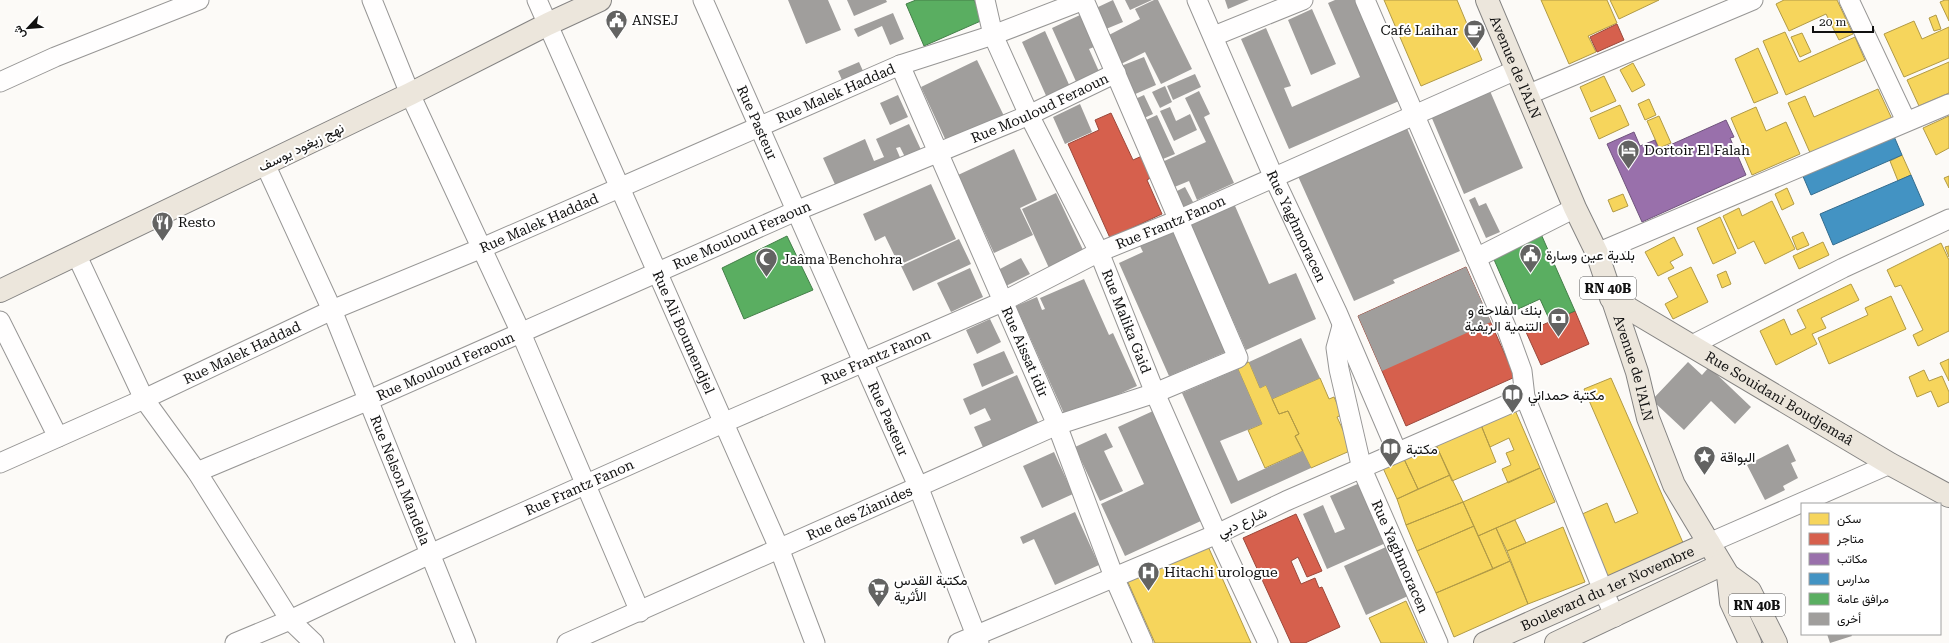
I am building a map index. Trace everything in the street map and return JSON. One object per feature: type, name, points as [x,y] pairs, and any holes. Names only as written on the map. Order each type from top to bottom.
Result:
[{"type":"main road","name":"نهج زيغود يوسف","points":[[0,291],[76,256],[410,94],[548,24],[600,0]]},
{"type":"main road","name":"Avenue de l'ALN","points":[[1486,0],[1575,208],[1597,253],[1636,372],[1648,418],[1674,485],[1725,570]]},
{"type":"main road","name":"Rue Souidani Boudjemaâ","points":[[1611,298],[1890,464],[1949,496]]},
{"type":"main road","name":"Boulevard du 1er Novembre","points":[[1485,643],[1709,543]]},
{"type":"main road","name":"Boulevard du 1er Novembre","points":[[1556,643],[1725,570]]},
{"type":"main road","name":"RN 40B","points":[[1725,570],[1731,602],[1750,643]]},
{"type":"main road","name":"RN 40B","points":[[1725,570],[1750,591],[1776,643]]},
{"type":"street","points":[[0,82],[55,58],[199,0]]},
{"type":"street","points":[[372,0],[410,94],[521,333],[587,484],[640,612]]},
{"type":"street","name":"Rue Ali Boumendjel","points":[[537,0],[779,548],[815,643]]},
{"type":"street","name":"Rue Pasteur","points":[[703,0],[918,486],[977,639]]},
{"type":"street","name":"Rue Malika Gaid","points":[[985,0],[993,35],[1029,116],[1099,252],[1155,393],[1217,534],[1268,643]]},
{"type":"street","points":[[1084,0],[1178,220]]},
{"type":"street","name":"Rue Malek Haddad","points":[[0,462],[144,398],[332,310],[482,248],[620,186],[900,65],[993,35],[1084,0]]},
{"type":"street","name":"Rue Yaghmoracen","points":[[1197,0],[1214,36],[1274,178],[1342,326],[1397,452]]},
{"type":"street","points":[[1214,36],[1303,0]]},
{"type":"street","points":[[1365,0],[1518,357],[1525,397],[1602,590],[1615,617]]},
{"type":"street","points":[[1527,95],[1753,0]]},
{"type":"street","points":[[1849,0],[1906,121]]},
{"type":"street","name":"Rue Aissat idir","points":[[900,65],[1002,302],[1057,425],[1114,577],[1143,643]]},
{"type":"street","name":"Rue Frantz Fanon","points":[[235,643],[290,620],[430,554],[724,423],[1002,302],[1099,252],[1178,220],[1416,116],[1516,70]]},
{"type":"street","name":"Rue Mouloud Feraoun","points":[[197,472],[368,400],[796,211],[937,152],[1029,116],[1116,73]]},
{"type":"street","points":[[1597,253],[1949,104]]},
{"type":"street","name":"Rue Nelson Mandela","points":[[265,164],[332,310],[466,643]]},
{"type":"street","points":[[1476,258],[1575,208]]},
{"type":"street","points":[[1692,345],[1843,268],[1949,219]]},
{"type":"street","name":"Rue des Zianides","points":[[567,643],[640,612],[779,548],[1057,425],[1155,393],[1238,358],[1178,220]]},
{"type":"street","points":[[76,256],[144,398],[197,472],[290,620],[314,643]]},
{"type":"street","points":[[0,321],[58,436]]},
{"type":"street","name":"Rue Yaghmoracen","points":[[1342,326],[1336,348],[1339,369],[1362,469],[1438,643]]},
{"type":"street","name":"شارع دبي","points":[[958,643],[977,639],[1114,577],[1217,534],[1286,501],[1525,397]]},
{"type":"street","points":[[1709,543],[1890,464]]},
{"type":"building: سكن","points":[[1384,0],[1457,0],[1482,60],[1421,86]]},
{"type":"building: سكن","points":[[1541,0],[1607,0],[1617,23],[1588,36],[1596,52],[1569,64]]},
{"type":"building: سكن","points":[[1610,0],[1659,0],[1619,19]]},
{"type":"building: سكن","points":[[1784,0],[1837,0],[1853,34],[1839,40],[1826,14],[1789,31],[1776,4]]},
{"type":"building: سكن","points":[[1949,0],[1949,21],[1940,2]]},
{"type":"building: سكن","points":[[1936,15],[1941,29],[1934,31],[1929,18]]},
{"type":"building: سكن","points":[[1914,21],[1922,39],[1949,27],[1949,58],[1904,77],[1884,34]]},
{"type":"building: سكن","points":[[1785,32],[1799,62],[1855,37],[1865,60],[1786,95],[1763,41]]},
{"type":"building: سكن","points":[[1802,33],[1811,52],[1800,57],[1791,37]]},
{"type":"building: سكن","points":[[1758,48],[1778,93],[1754,103],[1735,59]]},
{"type":"building: سكن","points":[[1949,62],[1949,93],[1919,106],[1907,80]]},
{"type":"building: سكن","points":[[1633,63],[1645,85],[1632,92],[1620,70]]},
{"type":"building: سكن","points":[[1604,76],[1616,101],[1591,112],[1580,87]]},
{"type":"building: سكن","points":[[1878,89],[1892,119],[1811,155],[1788,103],[1805,96],[1814,117]]},
{"type":"building: سكن","points":[[1649,99],[1656,115],[1645,120],[1638,104]]},
{"type":"building: سكن","points":[[1620,105],[1629,125],[1599,139],[1590,118]]},
{"type":"building: سكن","points":[[1756,107],[1766,131],[1786,122],[1800,154],[1752,175],[1744,156],[1747,155],[1731,118]]},
{"type":"building: سكن","points":[[1659,116],[1671,143],[1659,148],[1647,121]]},
{"type":"building: سكن","points":[[1949,116],[1949,148],[1936,155],[1923,128]]},
{"type":"building: سكن","points":[[1902,155],[1911,175],[1898,181],[1890,161]]},
{"type":"building: سكن","points":[[1949,176],[1949,188],[1944,178]]},
{"type":"building: سكن","points":[[1787,188],[1794,204],[1782,210],[1775,194]]},
{"type":"building: سكن","points":[[1623,194],[1628,206],[1613,212],[1608,200]]},
{"type":"building: سكن","points":[[1772,201],[1795,249],[1765,264],[1754,241],[1738,249],[1723,216],[1739,208],[1742,216]]},
{"type":"building: سكن","points":[[1720,217],[1736,253],[1713,264],[1697,228]]},
{"type":"building: سكن","points":[[1803,232],[1809,245],[1797,250],[1792,237]]},
{"type":"building: سكن","points":[[1674,237],[1683,255],[1670,262],[1674,268],[1658,276],[1645,252]]},
{"type":"building: سكن","points":[[1823,242],[1829,255],[1799,269],[1793,256]]},
{"type":"building: سكن","points":[[1941,243],[1949,260],[1949,331],[1918,346],[1913,335],[1923,330],[1901,285],[1895,287],[1887,270]]},
{"type":"building: سكن","points":[[1949,246],[1949,257],[1945,247]]},
{"type":"building: سكن","points":[[1691,267],[1708,302],[1673,319],[1665,304],[1678,297],[1668,278]]},
{"type":"building: سكن","points":[[1726,271],[1731,284],[1722,288],[1717,275]]},
{"type":"building: سكن","points":[[1851,284],[1859,300],[1821,318],[1826,328],[1812,334],[1817,344],[1776,365],[1760,331],[1784,319],[1791,335],[1806,328],[1797,310]]},
{"type":"building: سكن","points":[[1891,296],[1906,329],[1829,364],[1818,338],[1868,315],[1865,308]]},
{"type":"building: سكن","points":[[1949,359],[1949,381],[1940,363]]},
{"type":"building: سكن","points":[[1249,362],[1260,388],[1266,385],[1279,414],[1288,411],[1299,434],[1295,436],[1303,451],[1265,468],[1248,430],[1262,424],[1237,367]]},
{"type":"building: سكن","points":[[1924,370],[1929,381],[1942,376],[1949,392],[1949,402],[1938,407],[1931,391],[1917,397],[1909,377]]},
{"type":"building: سكن","points":[[1320,378],[1329,399],[1334,397],[1342,415],[1337,417],[1352,450],[1311,468],[1295,436],[1299,434],[1288,411],[1279,414],[1272,399]]},
{"type":"building: سكن","points":[[1611,378],[1684,545],[1608,579],[1580,515],[1607,503],[1615,523],[1638,513],[1584,389]]},
{"type":"building: سكن","points":[[1515,410],[1540,468],[1508,483],[1502,469],[1511,465],[1506,453],[1514,450],[1509,438],[1490,447],[1481,425]]},
{"type":"building: سكن","points":[[1481,425],[1496,462],[1452,481],[1436,445]]},
{"type":"building: سكن","points":[[1436,445],[1450,475],[1418,489],[1404,459]]},
{"type":"building: سكن","points":[[1404,459],[1418,489],[1397,499],[1383,468]]},
{"type":"building: سكن","points":[[1540,468],[1555,502],[1478,536],[1463,502]]},
{"type":"building: سكن","points":[[1450,475],[1463,502],[1406,525],[1397,499]]},
{"type":"building: سكن","points":[[1463,502],[1474,526],[1417,551],[1406,525]]},
{"type":"building: سكن","points":[[1515,520],[1526,543],[1507,551],[1496,528]]},
{"type":"building: سكن","points":[[1474,526],[1493,569],[1436,593],[1417,551]]},
{"type":"building: سكن","points":[[1563,527],[1585,582],[1528,604],[1507,551]]},
{"type":"building: سكن","points":[[1496,528],[1510,561],[1493,569],[1478,536]]},
{"type":"building: سكن","points":[[1207,544],[1251,643],[1155,643],[1127,580]]},
{"type":"building: سكن","points":[[1510,561],[1528,604],[1454,637],[1436,593]]},
{"type":"building: سكن","points":[[1406,601],[1425,643],[1381,643],[1369,618]]},
{"type":"building: متاجر","points":[[1617,24],[1624,40],[1597,52],[1590,37]]},
{"type":"building: متاجر","points":[[1111,113],[1133,160],[1142,156],[1152,177],[1147,180],[1162,214],[1110,238],[1068,144],[1099,130],[1095,120]]},
{"type":"building: متاجر","points":[[1466,267],[1515,377],[1406,426],[1358,316]]},
{"type":"building: متاجر","name":"بنك الفلاحة و التنمية الريفية","points":[[1575,311],[1589,344],[1541,365],[1526,332]]},
{"type":"building: متاجر","points":[[1296,514],[1322,571],[1307,577],[1298,557],[1291,561],[1301,584],[1315,578],[1319,588],[1322,587],[1340,627],[1305,643],[1291,643],[1243,538]]},
{"type":"building: مكاتب","points":[[1726,120],[1734,137],[1730,138],[1746,175],[1642,222],[1607,144],[1634,132],[1640,146],[1655,140],[1659,150]]},
{"type":"building: مدارس","points":[[1893,134],[1902,155],[1811,195],[1802,174]]},
{"type":"building: مدارس","points":[[1911,175],[1924,205],[1833,245],[1820,214]]},
{"type":"building: مرافق عامة","points":[[916,0],[974,0],[983,20],[924,46],[906,4]]},
{"type":"building: مرافق عامة","name":"بلدية عين وسارة","points":[[1541,234],[1575,311],[1550,321],[1540,299],[1516,310],[1492,255]]},
{"type":"building: مرافق عامة","name":"Jaâma Benchohra","points":[[787,236],[813,290],[744,319],[722,268]]},
{"type":"building: أخرى","points":[[788,0],[828,0],[841,30],[806,44]]},
{"type":"building: أخرى","points":[[847,0],[886,0],[887,2],[854,16]]},
{"type":"building: أخرى","points":[[1113,0],[1123,22],[1106,29],[1096,8]]},
{"type":"building: أخرى","points":[[1125,0],[1152,0],[1130,10]]},
{"type":"building: أخرى","points":[[1154,0],[1158,0],[1192,69],[1161,84],[1145,52],[1121,64],[1107,36],[1140,19],[1135,9]]},
{"type":"building: أخرى","points":[[1225,0],[1249,0],[1228,9]]},
{"type":"building: أخرى","points":[[1335,0],[1355,0],[1399,101],[1289,149],[1241,39],[1266,28],[1291,86],[1284,88],[1292,107],[1360,77],[1328,3]]},
{"type":"building: أخرى","points":[[1312,9],[1336,64],[1311,75],[1288,20]]},
{"type":"building: أخرى","points":[[893,13],[904,39],[890,45],[882,26],[858,37],[854,29]]},
{"type":"building: أخرى","points":[[1080,15],[1094,47],[1089,49],[1101,76],[1078,86],[1052,28]]},
{"type":"building: أخرى","points":[[1045,31],[1071,89],[1048,100],[1022,42]]},
{"type":"building: أخرى","points":[[1144,57],[1156,85],[1133,95],[1121,66]]},
{"type":"building: أخرى","points":[[977,60],[1004,116],[947,143],[921,87]]},
{"type":"building: أخرى","points":[[859,62],[863,71],[842,80],[838,71]]},
{"type":"building: أخرى","points":[[1195,74],[1201,87],[1173,100],[1167,86]]},
{"type":"building: أخرى","points":[[1165,86],[1172,102],[1160,108],[1152,92]]},
{"type":"building: أخرى","points":[[1199,91],[1210,114],[1204,117],[1234,183],[1197,200],[1189,181],[1172,188],[1160,163],[1206,142],[1185,98]]},
{"type":"building: أخرى","points":[[1490,91],[1523,168],[1464,194],[1431,116]]},
{"type":"building: أخرى","points":[[898,95],[908,117],[890,125],[880,103]]},
{"type":"building: أخرى","points":[[1144,95],[1153,114],[1142,119],[1133,100]]},
{"type":"building: أخرى","points":[[1080,104],[1092,132],[1065,144],[1053,117]]},
{"type":"building: أخرى","points":[[1170,107],[1176,121],[1190,114],[1197,130],[1174,141],[1160,111]]},
{"type":"building: أخرى","points":[[1157,115],[1175,154],[1163,159],[1146,120]]},
{"type":"building: أخرى","points":[[909,124],[923,154],[907,161],[900,147],[896,148],[902,162],[838,191],[823,158],[865,139],[874,161],[884,157],[876,139]]},
{"type":"building: أخرى","points":[[1406,126],[1460,251],[1393,280],[1395,283],[1354,301],[1297,174]]},
{"type":"building: أخرى","points":[[1014,149],[1037,200],[1020,208],[1033,235],[994,253],[958,175]]},
{"type":"building: أخرى","points":[[931,184],[956,239],[899,265],[885,236],[875,241],[863,214]]},
{"type":"building: أخرى","points":[[1185,187],[1193,202],[1181,209],[1173,193]]},
{"type":"building: أخرى","points":[[1056,193],[1084,252],[1049,268],[1022,209]]},
{"type":"building: أخرى","points":[[1475,197],[1479,206],[1486,203],[1500,232],[1486,238],[1469,200]]},
{"type":"building: أخرى","points":[[1232,199],[1269,284],[1296,273],[1316,319],[1246,350],[1188,218]]},
{"type":"building: أخرى","points":[[1177,230],[1230,350],[1169,376],[1119,263],[1143,252],[1140,246]]},
{"type":"building: أخرى","points":[[959,239],[971,264],[913,291],[901,266]]},
{"type":"building: أخرى","points":[[1021,258],[1030,274],[1006,286],[998,270]]},
{"type":"building: أخرى","points":[[1466,267],[1491,322],[1382,371],[1358,316]]},
{"type":"building: أخرى","points":[[970,268],[983,297],[951,312],[937,283]]},
{"type":"building: أخرى","points":[[1084,279],[1109,335],[1113,333],[1137,386],[1066,418],[1016,306],[1037,297],[1042,310],[1045,309],[1040,298]]},
{"type":"building: أخرى","points":[[990,319],[1001,342],[977,354],[966,330]]},
{"type":"building: أخرى","points":[[1301,338],[1320,378],[1272,399],[1266,385],[1260,388],[1249,362]]},
{"type":"building: أخرى","points":[[1004,351],[1014,373],[982,387],[973,364]]},
{"type":"building: أخرى","points":[[1688,362],[1702,375],[1709,367],[1751,407],[1735,424],[1711,401],[1684,430],[1652,400]]},
{"type":"building: أخرى","points":[[1238,369],[1262,424],[1220,441],[1238,481],[1303,451],[1311,468],[1231,504],[1182,393]]},
{"type":"building: أخرى","points":[[1017,375],[1041,429],[986,454],[974,427],[991,420],[985,408],[970,415],[963,399]]},
{"type":"building: أخرى","points":[[1153,411],[1203,520],[1125,556],[1101,504],[1144,484],[1118,427]]},
{"type":"building: أخرى","points":[[1106,433],[1113,447],[1104,451],[1123,491],[1100,501],[1075,447]]},
{"type":"building: أخرى","points":[[1788,444],[1796,461],[1791,463],[1798,478],[1783,486],[1785,490],[1765,500],[1747,465]]},
{"type":"building: أخرى","points":[[1054,452],[1073,494],[1042,508],[1023,466]]},
{"type":"building: أخرى","points":[[1362,482],[1388,542],[1327,569],[1303,514],[1323,505],[1335,533],[1345,529],[1330,496]]},
{"type":"building: أخرى","points":[[1075,512],[1099,565],[1055,585],[1034,539],[1023,544],[1020,537]]},
{"type":"building: أخرى","points":[[1386,547],[1408,596],[1366,615],[1344,566]]},
{"type":"building: أخرى","points":[[1827,635],[1852,636],[1830,643]]},
{"type":"place","name":"ANSEJ","points":[[617,40]]},
{"type":"place","name":"Café Laihar","points":[[1474,50]]},
{"type":"place","name":"Dortoir El Falah","points":[[1628,170]]},
{"type":"place","name":"Resto","points":[[163,242]]},
{"type":"place","name":"بلدية عين وسارة","points":[[1530,274]]},
{"type":"place","name":"Jaâma Benchohra","points":[[767,278]]},
{"type":"place","name":"بنك الفلاحة و التنمية الريفية","points":[[1558,338]]},
{"type":"place","name":"مكتبة حمداني","points":[[1512,414]]},
{"type":"place","name":"مكتبة","points":[[1391,468]]},
{"type":"place","name":"البواقة","points":[[1705,476]]},
{"type":"place","name":"Hitachi urologue","points":[[1148,592]]},
{"type":"place","name":"مكتبة القدس الأثرية","points":[[878,608]]}]
